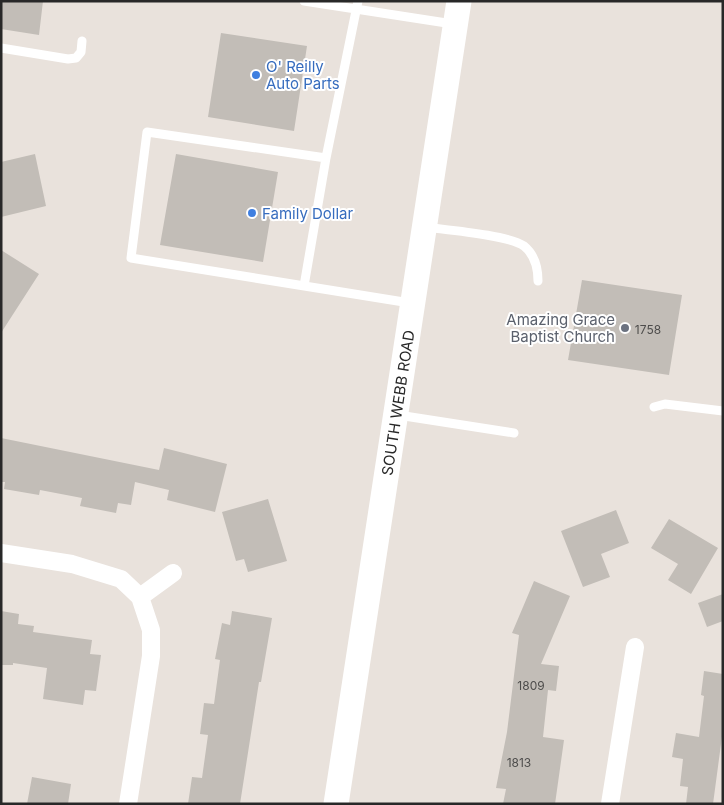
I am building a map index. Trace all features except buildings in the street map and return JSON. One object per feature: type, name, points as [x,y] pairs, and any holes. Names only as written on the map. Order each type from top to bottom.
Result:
[{"type":"main road","name":"SOUTH WEBB ROAD","points":[[336,804],[457,13]]},
{"type":"street","points":[[1,553],[72,564],[121,579],[140,597],[151,630],[151,656],[128,804]]},
{"type":"street","points":[[140,597],[173,572]]},
{"type":"street","points":[[610,804],[635,647]]},
{"type":"lane","points":[[304,1],[457,13]]},
{"type":"lane","points":[[304,286],[326,158],[357,5]]},
{"type":"lane","points":[[1,48],[68,59],[76,58],[81,52],[82,41]]},
{"type":"lane","points":[[326,158],[147,132],[131,258],[413,304]]},
{"type":"lane","points":[[425,227],[517,242],[530,253],[535,262],[538,281]]},
{"type":"lane","points":[[654,407],[666,404],[723,411]]},
{"type":"lane","points":[[396,414],[514,433]]},
{"type":"place","name":"O' Reilly Auto Parts","points":[[256,75]]},
{"type":"place","name":"Family Dollar","points":[[252,213]]},
{"type":"place","name":"Amazing Grace Baptist Church","points":[[625,328]]}]
